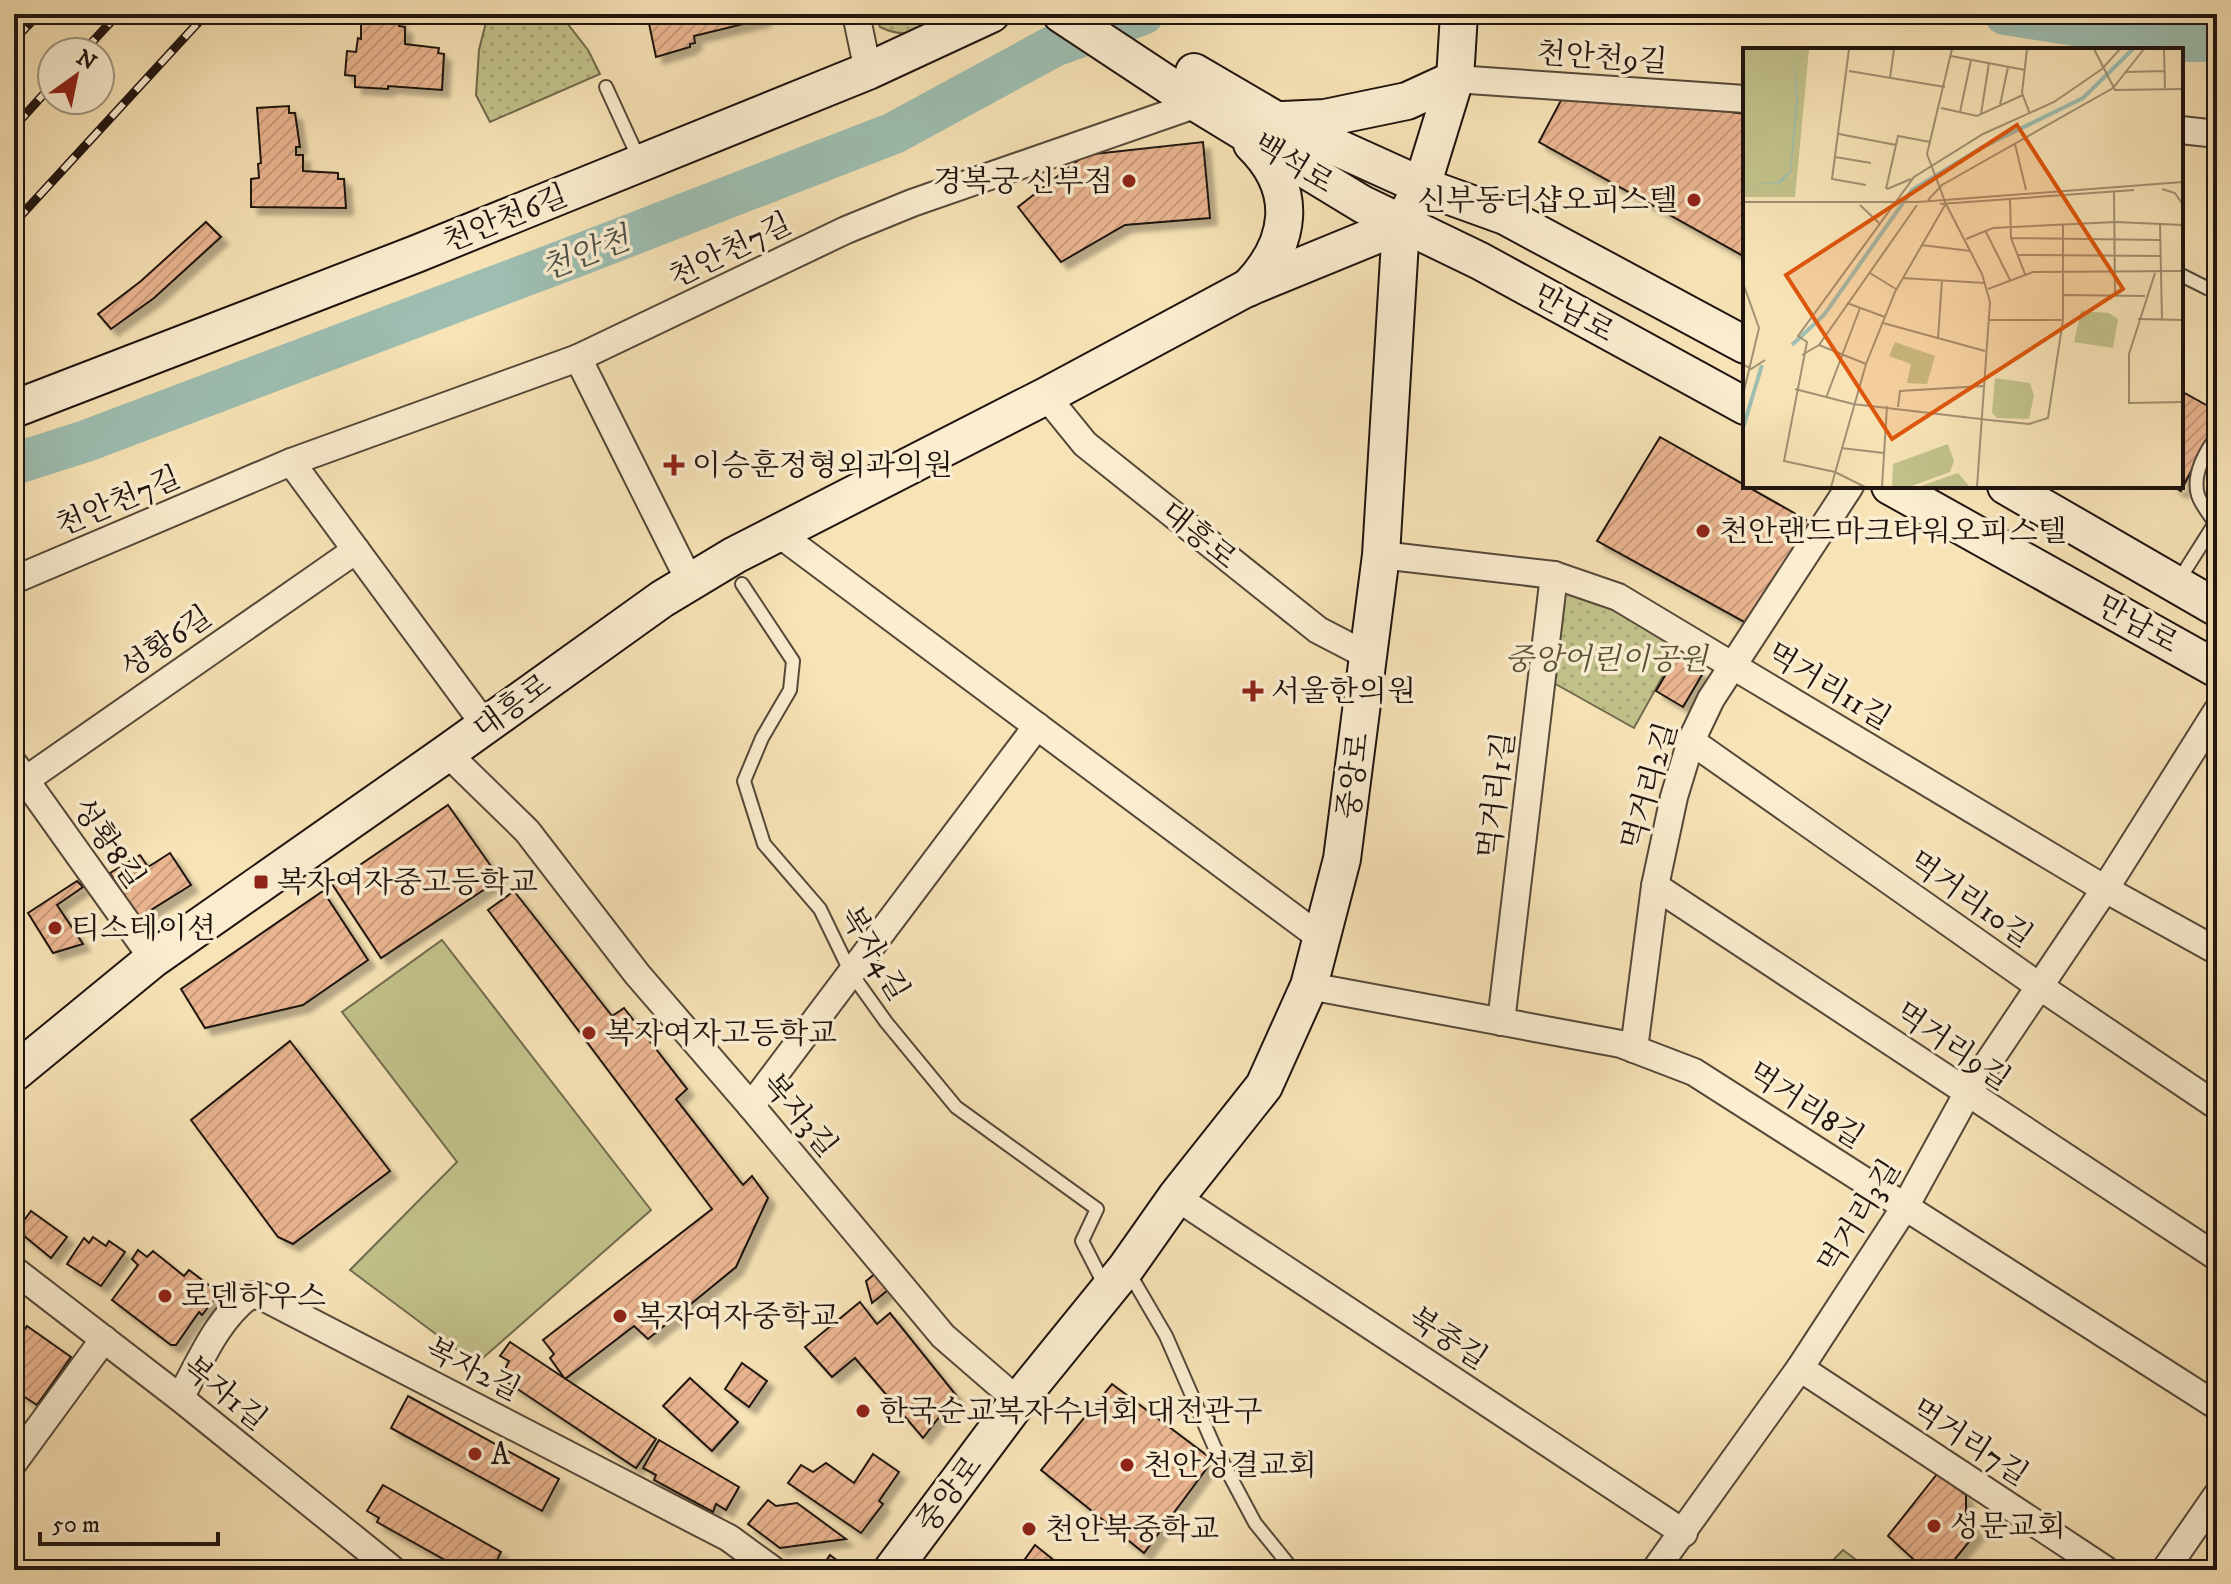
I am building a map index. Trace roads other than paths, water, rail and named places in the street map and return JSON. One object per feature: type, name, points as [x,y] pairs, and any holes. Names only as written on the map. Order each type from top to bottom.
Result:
[{"type":"street","points":[[856,14],[868,71]]},
{"type":"street","name":"천안천6길","points":[[14,409],[416,254],[868,71],[991,14]]},
{"type":"street","points":[[1061,14],[1202,96]]},
{"type":"street","points":[[1106,14],[1202,96]]},
{"type":"street","points":[[1401,225],[1422,186],[1455,79],[1459,14]]},
{"type":"street","points":[[1276,120],[1325,118],[1407,101],[1455,79]]},
{"type":"street","name":"천안천9길","points":[[1455,79],[1743,99]]},
{"type":"street","name":"백석로","points":[[1202,96],[1276,120],[1422,186]]},
{"type":"street","name":"백석로","points":[[1202,96],[1234,126],[1401,225]]},
{"type":"street","name":"천안천7길","points":[[14,580],[291,462],[578,358],[846,230],[912,203],[1202,96]]},
{"type":"street","points":[[1234,126],[1267,159],[1280,182],[1283,206],[1284,225],[1278,250],[1263,273],[1247,288]]},
{"type":"street","points":[[2183,130],[2217,134]]},
{"type":"street","name":"만남로","points":[[1422,186],[1505,216],[1743,344]]},
{"type":"street","name":"만남로","points":[[1401,225],[1480,261],[1743,405]]},
{"type":"street","name":"대흥로","points":[[14,1073],[153,959],[662,599],[778,533],[1046,396],[1247,288],[1401,225]]},
{"type":"street","name":"중앙로","points":[[892,1570],[1018,1401],[1117,1280],[1176,1197],[1264,1086],[1309,986],[1342,859],[1381,555],[1401,225]]},
{"type":"street","points":[[1574,313],[1559,295],[1557,285],[1560,275],[1578,265],[1598,265]]},
{"type":"street","points":[[578,358],[690,582]]},
{"type":"street","name":"대흥로","points":[[1046,396],[1085,444],[1318,630],[1368,656]]},
{"type":"street","points":[[291,462],[485,725]]},
{"type":"street","name":"먹거리2길","points":[[1634,1049],[1655,886],[1674,797],[1691,741],[1711,699],[1849,488]]},
{"type":"street","name":"만남로","points":[[1894,488],[2217,669]]},
{"type":"street","name":"만남로","points":[[2009,488],[2217,608]]},
{"type":"street","points":[[778,533],[1321,938]]},
{"type":"street","name":"성황6길","points":[[18,777],[356,550]]},
{"type":"street","name":"먹거리11길","points":[[1381,555],[1554,575],[1618,597],[2105,889],[2217,951]]},
{"type":"street","name":"먹거리1길","points":[[1501,1022],[1554,575]]},
{"type":"street","name":"먹거리3길","points":[[1655,1570],[1800,1368],[1905,1207],[1967,1094],[2105,889],[2217,711]]},
{"type":"street","points":[[751,1106],[1037,726]]},
{"type":"street","name":"먹거리10길","points":[[1691,741],[2039,986],[2217,1106]]},
{"type":"street","name":"복자3길","points":[[447,753],[527,831],[637,974],[943,1336],[1018,1401]]},
{"type":"street","name":"성황8길","points":[[18,777],[153,959]]},
{"type":"street","name":"먹거리9길","points":[[1655,886],[2217,1257]]},
{"type":"street","name":"먹거리8길","points":[[1309,986],[1621,1044],[1694,1072],[2217,1406]]},
{"type":"street","name":"북중길","points":[[1176,1197],[1684,1533]]},
{"type":"street","name":"복자1길","points":[[14,1270],[180,1398],[393,1570]]},
{"type":"street","name":"복자2길","points":[[180,1398],[222,1324],[237,1305],[250,1295],[263,1297],[729,1538],[773,1570]]},
{"type":"street","points":[[14,1462],[104,1339]]},
{"type":"street","name":"먹거리7길","points":[[1800,1368],[2106,1570]]},
{"type":"street","points":[[2165,1570],[2217,1495]]},
{"type":"lane","points":[[606,87],[640,162]]},
{"type":"lane","points":[[2183,276],[2217,293]]},
{"type":"lane","points":[[2176,584],[2215,523],[2198,495],[2197,475],[2207,450],[2217,436]]},
{"type":"lane","name":"복자4길","points":[[742,584],[793,661],[790,690],[762,738],[744,781],[764,844],[820,909],[851,973],[886,1022],[956,1107],[1097,1209],[1082,1241],[1117,1280]]},
{"type":"lane","points":[[1117,1280],[1166,1336],[1214,1446],[1255,1523],[1293,1570]]},
{"type":"waterway","name":"천안천","points":[[14,464],[86,441],[894,133],[1054,46],[1143,14]]},
{"type":"waterway","name":"천안천","points":[[2005,14],[2178,41],[2217,41]]},
{"type":"railway","points":[[14,19],[19,14]]},
{"type":"railway","points":[[14,40],[39,14]]},
{"type":"railway","points":[[98,36],[118,14]]},
{"type":"railway","points":[[14,223],[206,14]]},
{"type":"railway","points":[[14,127],[36,103]]},
{"type":"place","name":"경복궁 신부점","points":[[1129,181]]},
{"type":"place","name":"신부동더샵오피스텔","points":[[1694,200]]},
{"type":"place","name":"이승훈정형외과의원","points":[[674,465]]},
{"type":"place","name":"천안랜드마크타워오피스텔","points":[[1703,531]]},
{"type":"place","name":"서울한의원","points":[[1253,691]]},
{"type":"place","name":"복자여자중고등학교","points":[[261,882]]},
{"type":"place","name":"티스테이션","points":[[55,928]]},
{"type":"place","name":"복자여자고등학교","points":[[589,1033]]},
{"type":"place","name":"로덴하우스","points":[[165,1296]]},
{"type":"place","name":"복자여자중학교","points":[[620,1316]]},
{"type":"place","name":"한국순교복자수녀회 대전관구","points":[[863,1411]]},
{"type":"place","name":"A","points":[[475,1454]]},
{"type":"place","name":"천안성결교회","points":[[1127,1465]]},
{"type":"place","name":"성문교회","points":[[1934,1526]]},
{"type":"place","name":"천안북중학교","points":[[1029,1529]]},
{"type":"park label","name":"중앙어린이공원","points":[[1606,659]]}]
